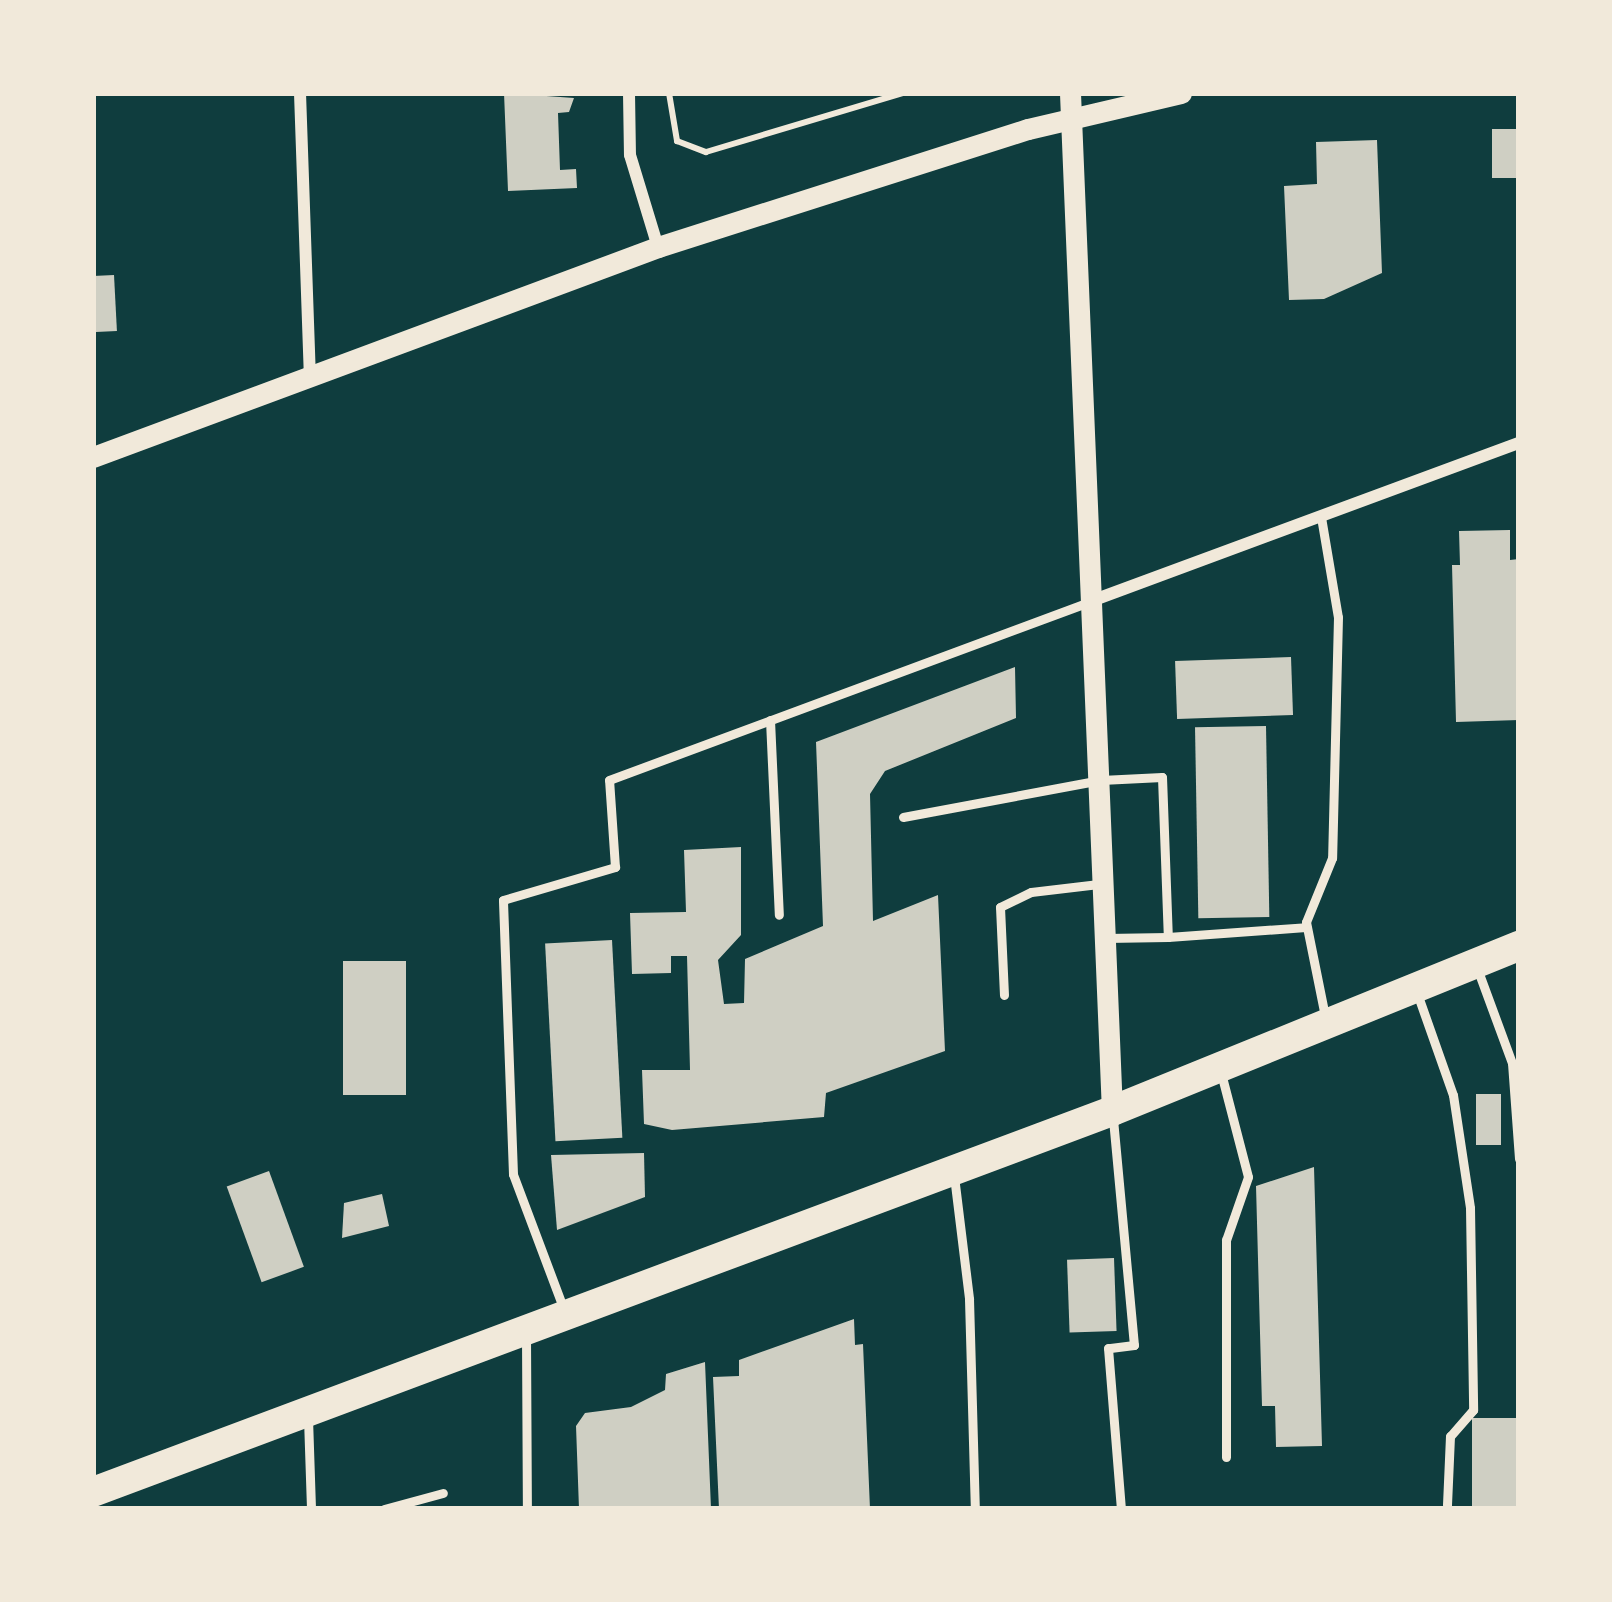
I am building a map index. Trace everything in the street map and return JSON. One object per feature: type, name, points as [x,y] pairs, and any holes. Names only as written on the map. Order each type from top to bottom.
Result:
[{"type":"main road","points":[[93,1492],[1112,1111],[1519,946]]},
{"type":"street","points":[[300,93],[310,375]]},
{"type":"street","points":[[629,93],[630,155],[658,248]]},
{"type":"street","points":[[1070,93],[1112,1111]]},
{"type":"street","points":[[93,457],[658,248],[1072,118],[1181,93]]},
{"type":"street","points":[[1094,600],[1519,443]]},
{"type":"lane","points":[[1321,517],[1338,617],[1333,858],[1306,927],[1327,1024]]},
{"type":"lane","points":[[566,1316],[513,1174],[503,900],[615,867],[610,780],[1094,600]]},
{"type":"lane","points":[[770,720],[779,915]]},
{"type":"lane","points":[[903,817],[1101,780],[1162,777],[1168,937]]},
{"type":"lane","points":[[1004,995],[1000,907],[1030,892],[1104,884]]},
{"type":"lane","points":[[1106,938],[1306,927]]},
{"type":"lane","points":[[1476,963],[1512,1063],[1519,1159]]},
{"type":"lane","points":[[1415,988],[1453,1095],[1470,1208],[1473,1410],[1450,1436],[1448,1505]]},
{"type":"lane","points":[[1220,1067],[1247,1177],[1226,1240],[1226,1457]]},
{"type":"lane","points":[[1112,1111],[1134,1345],[1108,1348],[1121,1509]]},
{"type":"lane","points":[[953,1171],[969,1299],[975,1509]]},
{"type":"lane","points":[[526,1331],[527,1509]]},
{"type":"lane","points":[[308,1412],[311,1509]]},
{"type":"lane","points":[[384,1509],[443,1493]]},
{"type":"path","points":[[669,93],[677,141],[706,152],[903,93]]},
{"type":"building","points":[[504,93],[574,98],[569,112],[558,113],[560,170],[576,169],[577,188],[508,191]]},
{"type":"building","points":[[1492,129],[1519,129],[1519,178],[1492,178]]},
{"type":"building","points":[[1377,140],[1382,273],[1324,299],[1289,300],[1284,186],[1317,184],[1316,142]]},
{"type":"building","points":[[114,275],[117,331],[96,332],[93,276]]},
{"type":"building","points":[[1510,530],[1510,560],[1519,559],[1519,720],[1456,722],[1452,565],[1460,565],[1459,531]]},
{"type":"building","points":[[1291,657],[1293,715],[1177,719],[1175,661]]},
{"type":"building","points":[[1015,667],[1016,718],[885,771],[870,794],[873,921],[938,895],[945,1051],[826,1093],[824,1117],[672,1130],[644,1124],[642,1070],[690,1070],[687,956],[671,956],[671,973],[632,974],[630,913],[686,912],[684,850],[741,847],[741,935],[718,960],[724,1004],[744,1003],[745,959],[823,926],[816,742]]},
{"type":"building","points":[[1266,726],[1269,917],[1198,918],[1195,727]]},
{"type":"building","points":[[612,940],[622,1138],[555,1141],[545,944]]},
{"type":"building","points":[[343,961],[406,961],[406,1095],[343,1095]]},
{"type":"building","points":[[1476,1094],[1501,1094],[1501,1145],[1476,1145]]},
{"type":"building","points":[[644,1153],[645,1197],[557,1230],[551,1155]]},
{"type":"building","points":[[1314,1167],[1322,1446],[1276,1447],[1275,1406],[1262,1406],[1256,1186]]},
{"type":"building","points":[[269,1171],[304,1267],[262,1282],[227,1186]]},
{"type":"building","points":[[382,1194],[389,1226],[342,1238],[344,1203]]},
{"type":"building","points":[[1114,1258],[1117,1331],[1070,1333],[1067,1260]]},
{"type":"building","points":[[854,1319],[855,1345],[863,1344],[870,1509],[719,1509],[713,1377],[739,1376],[739,1360]]},
{"type":"building","points":[[705,1362],[711,1509],[579,1509],[576,1426],[585,1413],[631,1407],[665,1390],[666,1374]]},
{"type":"building","points":[[1472,1418],[1519,1418],[1519,1509],[1472,1509]]}]
